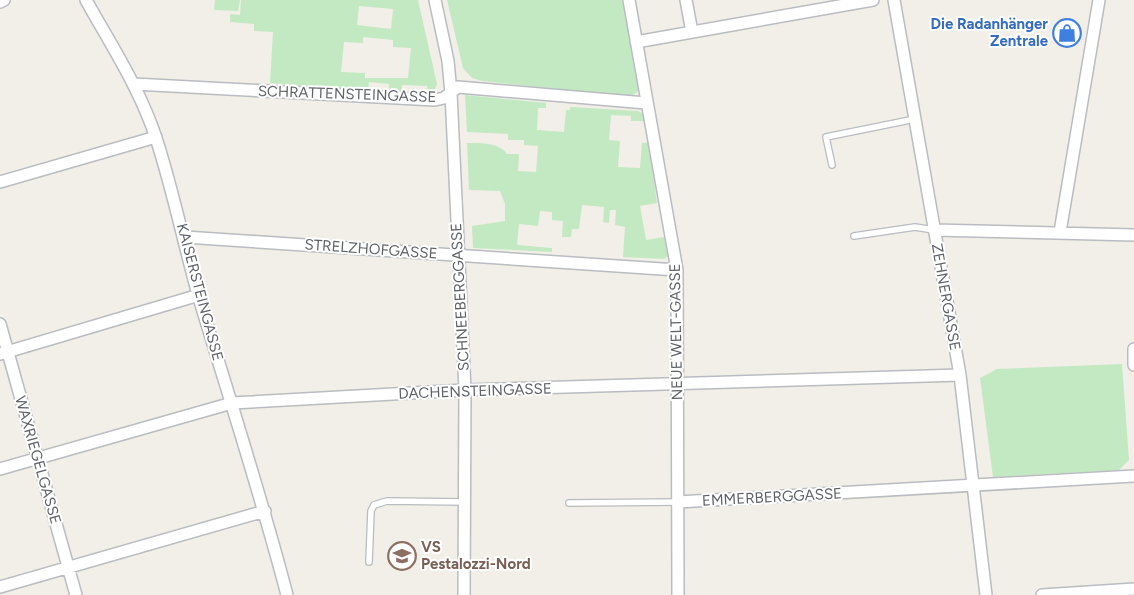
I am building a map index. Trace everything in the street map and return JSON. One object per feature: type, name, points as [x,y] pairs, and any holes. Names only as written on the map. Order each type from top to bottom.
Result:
[{"type":"street","points":[[0,2],[4,0]]},
{"type":"street","name":"KAISERSTEINGASSE","points":[[86,0],[134,84],[156,136],[185,236],[198,295],[265,511],[287,595]]},
{"type":"street","name":"SCHNEEBERGGASSE","points":[[434,0],[448,61],[465,390],[464,595]]},
{"type":"street","name":"NEUE WELT-GASSE","points":[[630,0],[646,103],[677,270],[678,595]]},
{"type":"street","points":[[686,0],[692,32]]},
{"type":"street","points":[[636,42],[873,0]]},
{"type":"street","name":"ZEHNERGASSE","points":[[894,0],[960,375],[986,595]]},
{"type":"street","points":[[1060,232],[1099,0]]},
{"type":"street","name":"SCHRATTENSTEINGASSE","points":[[134,84],[434,100],[458,88],[646,103]]},
{"type":"street","points":[[0,182],[156,136]]},
{"type":"street","points":[[934,230],[1134,235]]},
{"type":"street","name":"STRELZHOFGASSE","points":[[185,236],[677,270]]},
{"type":"street","points":[[4,353],[198,295]]},
{"type":"street","name":"WAXRIEGELGASSE","points":[[0,324],[4,353],[76,595]]},
{"type":"street","points":[[1134,349],[1134,365]]},
{"type":"street","name":"DACHENSTEINGASSE","points":[[0,469],[232,403],[465,390],[960,375]]},
{"type":"street","name":"EMMERBERGGASSE","points":[[678,502],[1134,476]]},
{"type":"street","points":[[0,587],[265,511]]},
{"type":"street","points":[[1042,595],[1134,589]]},
{"type":"lane","points":[[832,166],[826,137],[915,119]]},
{"type":"lane","points":[[854,236],[915,227],[934,230]]},
{"type":"lane","points":[[369,562],[371,511],[374,505],[387,501],[465,502]]},
{"type":"lane","name":"EMMERBERGGASSE","points":[[570,503],[678,502]]},
{"type":"green space","points":[[215,0],[240,0],[238,11],[214,10]]},
{"type":"green space","points":[[241,0],[418,0],[437,84],[433,94],[428,95],[427,86],[402,85],[401,94],[389,93],[389,84],[369,82],[368,91],[270,83],[273,32],[254,31],[254,24],[230,22],[230,14],[240,15]],"holes":[[[359,6],[393,9],[391,29],[357,25]],[[363,37],[393,40],[393,47],[411,48],[408,78],[365,78],[365,73],[341,72],[344,42],[363,43]]]},
{"type":"green space","points":[[447,0],[623,0],[640,90],[633,95],[625,96],[482,81],[472,78],[463,68]]},
{"type":"green space","points":[[465,95],[546,103],[546,108],[538,108],[537,130],[564,132],[566,110],[570,110],[570,107],[638,111],[644,114],[645,121],[631,121],[631,116],[611,115],[609,140],[620,141],[618,167],[640,168],[642,143],[649,142],[657,203],[640,206],[646,240],[664,237],[668,256],[664,259],[623,257],[625,227],[615,225],[616,210],[610,210],[609,223],[603,222],[604,207],[582,205],[579,229],[572,229],[571,237],[562,237],[563,221],[552,220],[552,212],[540,211],[538,226],[519,224],[517,245],[552,248],[552,252],[473,248],[472,226],[505,221],[505,204],[500,191],[469,190],[467,143],[494,145],[507,154],[519,154],[518,171],[536,172],[538,146],[524,145],[524,140],[508,140],[508,134],[467,132]]},
{"type":"green space","points":[[1122,364],[1129,460],[1119,470],[993,477],[980,378],[997,369]]},
{"type":"place","name":"Die Radanhänger Zentrale","points":[[1067,33]]},
{"type":"place","name":"VS Pestalozzi-Nord","points":[[402,556]]}]
